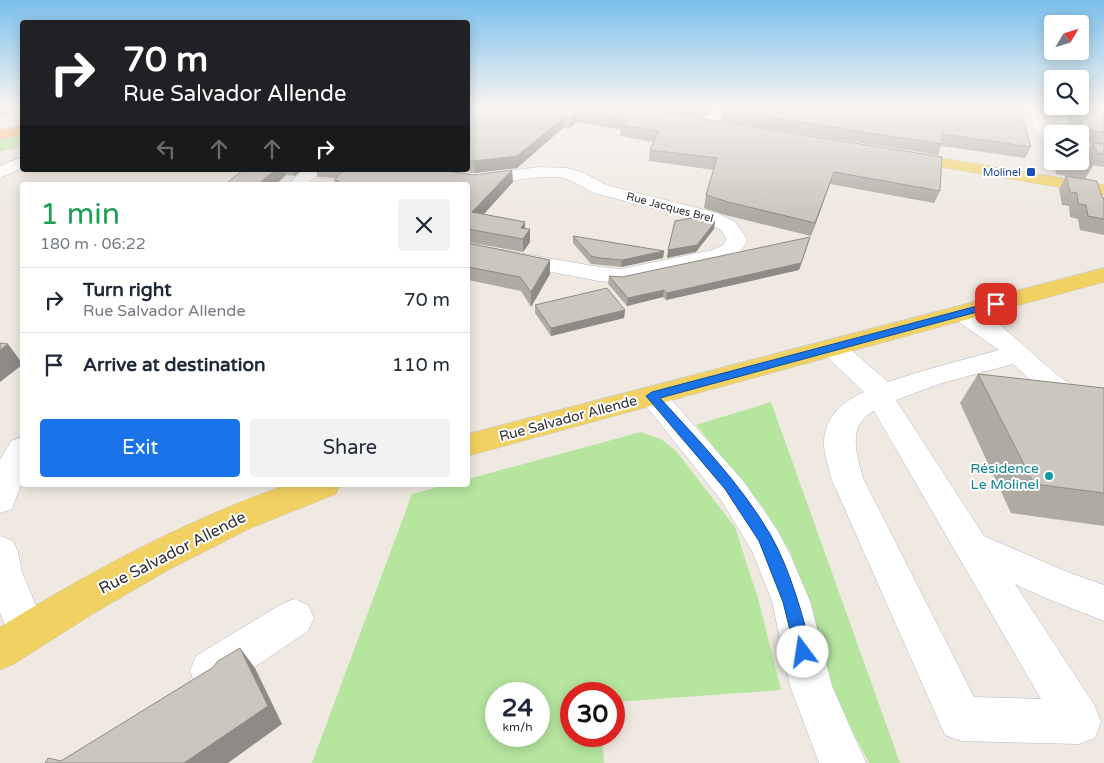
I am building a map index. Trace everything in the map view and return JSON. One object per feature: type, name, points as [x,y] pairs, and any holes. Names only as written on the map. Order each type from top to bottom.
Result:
[{"type":"main road","points":[[894,155],[1104,189]]},
{"type":"main road","name":"Rue Salvador Allende","points":[[470,444],[1104,274]]},
{"type":"main road","name":"Rue Salvador Allende","points":[[13,641],[101,587],[150,560],[259,510],[319,487]]},
{"type":"street","points":[[1089,148],[1104,150]]},
{"type":"street","points":[[0,158],[20,154]]},
{"type":"street","points":[[0,173],[20,163]]},
{"type":"street","points":[[300,182],[311,172]]},
{"type":"street","name":"Rue Jacques Brel","points":[[421,172],[475,180],[542,172],[561,172],[578,177],[600,189],[710,217],[728,226],[737,239],[736,245],[729,251],[719,255],[621,276],[599,274],[470,250]]},
{"type":"street","points":[[962,313],[999,337],[1050,382],[1075,398]]},
{"type":"street","points":[[833,348],[882,395],[970,546],[1079,722],[961,719],[847,478],[839,442],[844,422],[857,407],[882,395],[950,371],[1017,354]]},
{"type":"street","points":[[950,371],[990,388]]},
{"type":"street","points":[[1027,394],[1104,402]]},
{"type":"street","points":[[652,396],[730,485],[765,538],[791,602],[811,685],[830,736],[843,763]]},
{"type":"street","points":[[1,489],[20,453]]},
{"type":"street","points":[[970,546],[1061,587],[1104,603]]},
{"type":"street","points":[[0,552],[13,641]]},
{"type":"street","points":[[179,691],[294,618]]},
{"type":"green space","points":[[0,142],[20,142],[20,147],[0,152]]},
{"type":"green space","points":[[771,402],[900,763],[869,763],[839,706],[791,553],[763,507],[696,425]]},
{"type":"green space","points":[[641,432],[661,439],[676,451],[735,527],[759,602],[781,690],[625,701],[625,682],[560,682],[560,747],[603,747],[604,763],[312,763],[412,494],[438,487],[470,487],[470,478]]},
{"type":"building","points":[[470,142],[534,142],[517,156],[470,160]]},
{"type":"building","points":[[654,142],[845,142],[942,157],[940,191],[834,172],[815,223],[706,195],[717,158],[650,150]]},
{"type":"building","points":[[927,142],[942,142],[942,144]]},
{"type":"building","points":[[994,142],[1029,142],[1031,147]]},
{"type":"building","points":[[1092,143],[1104,144],[1104,154],[1098,153]]},
{"type":"building","points":[[512,170],[472,212],[525,222],[521,228],[530,229],[523,239],[470,229],[470,182],[338,182],[334,180],[342,172],[453,172],[474,175]]},
{"type":"building","points":[[240,172],[273,172],[261,182],[228,182]]},
{"type":"building","points":[[1066,176],[1097,181],[1104,198],[1104,219],[1088,216],[1086,205],[1078,204],[1077,193],[1070,192]]},
{"type":"building","points":[[704,216],[715,222],[697,245],[668,250],[675,221]]},
{"type":"building","points":[[573,236],[664,251],[622,260],[600,258],[591,256]]},
{"type":"building","points":[[810,237],[801,263],[667,293],[664,290],[628,298],[609,276],[622,277]]},
{"type":"building","points":[[470,243],[550,260],[531,292],[520,277],[470,267]]},
{"type":"building","points":[[607,288],[625,310],[551,328],[535,305]]},
{"type":"building","points":[[0,343],[8,344],[0,350]]},
{"type":"building","points":[[978,374],[1104,388],[1104,493],[1034,484]]},
{"type":"building","points":[[240,648],[268,706],[184,763],[45,763],[48,758],[61,761],[212,668],[218,661]]},
{"type":"place","name":"Molinel","points":[[1031,172]]},
{"type":"place","name":"Résidence Le Molinel","points":[[1049,476]]},
{"type":"route","points":[[803,652],[791,602],[765,538],[730,485],[652,396],[996,304]]}]
